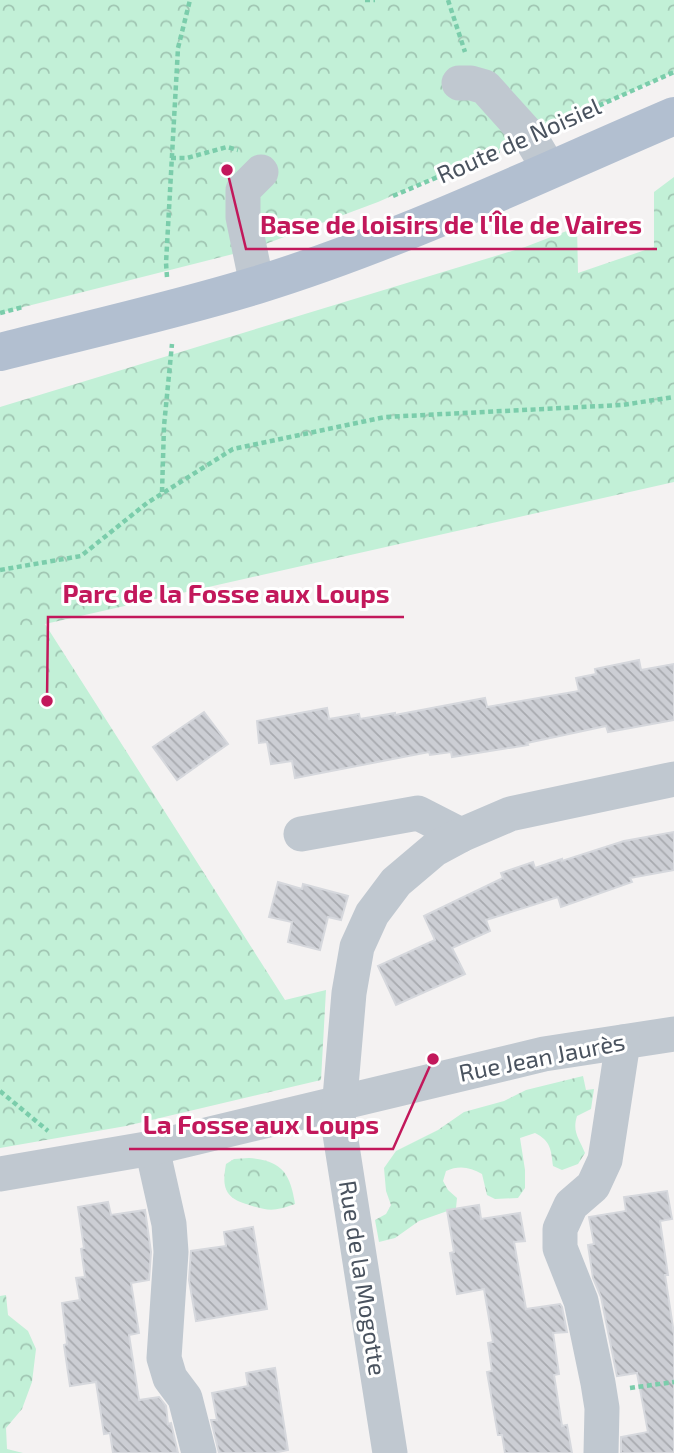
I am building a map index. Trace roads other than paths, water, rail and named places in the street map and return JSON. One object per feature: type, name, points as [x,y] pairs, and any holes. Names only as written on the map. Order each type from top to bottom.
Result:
[{"type":"main road","name":"Route de Noisiel","points":[[0,352],[171,290],[257,285],[404,233],[674,116]]},
{"type":"street","points":[[465,83],[485,87],[530,137],[550,169]]},
{"type":"street","points":[[252,181],[243,217],[257,285]]},
{"type":"street","name":"Rue de la Mogotte","points":[[390,1453],[338,1121],[349,993],[358,947],[367,925],[396,882],[435,849],[461,835],[510,814],[674,779]]},
{"type":"street","points":[[302,834],[418,813],[461,835]]},
{"type":"street","name":"Rue Jean Jaurès","points":[[0,1174],[152,1148],[544,1054],[674,1034]]},
{"type":"street","points":[[601,1453],[600,1392],[581,1301],[560,1248],[560,1229],[571,1205],[593,1186],[605,1160],[623,1042]]},
{"type":"street","points":[[152,1148],[169,1224],[171,1252],[164,1358],[170,1378],[185,1398],[199,1453]]},
{"type":"place","name":"Base de loisirs de l'Île de Vaires","points":[[227,170]]},
{"type":"place","name":"Parc de la Fosse aux Loups","points":[[47,701]]},
{"type":"place","name":"La Fosse aux Loups","points":[[433,1059]]}]
